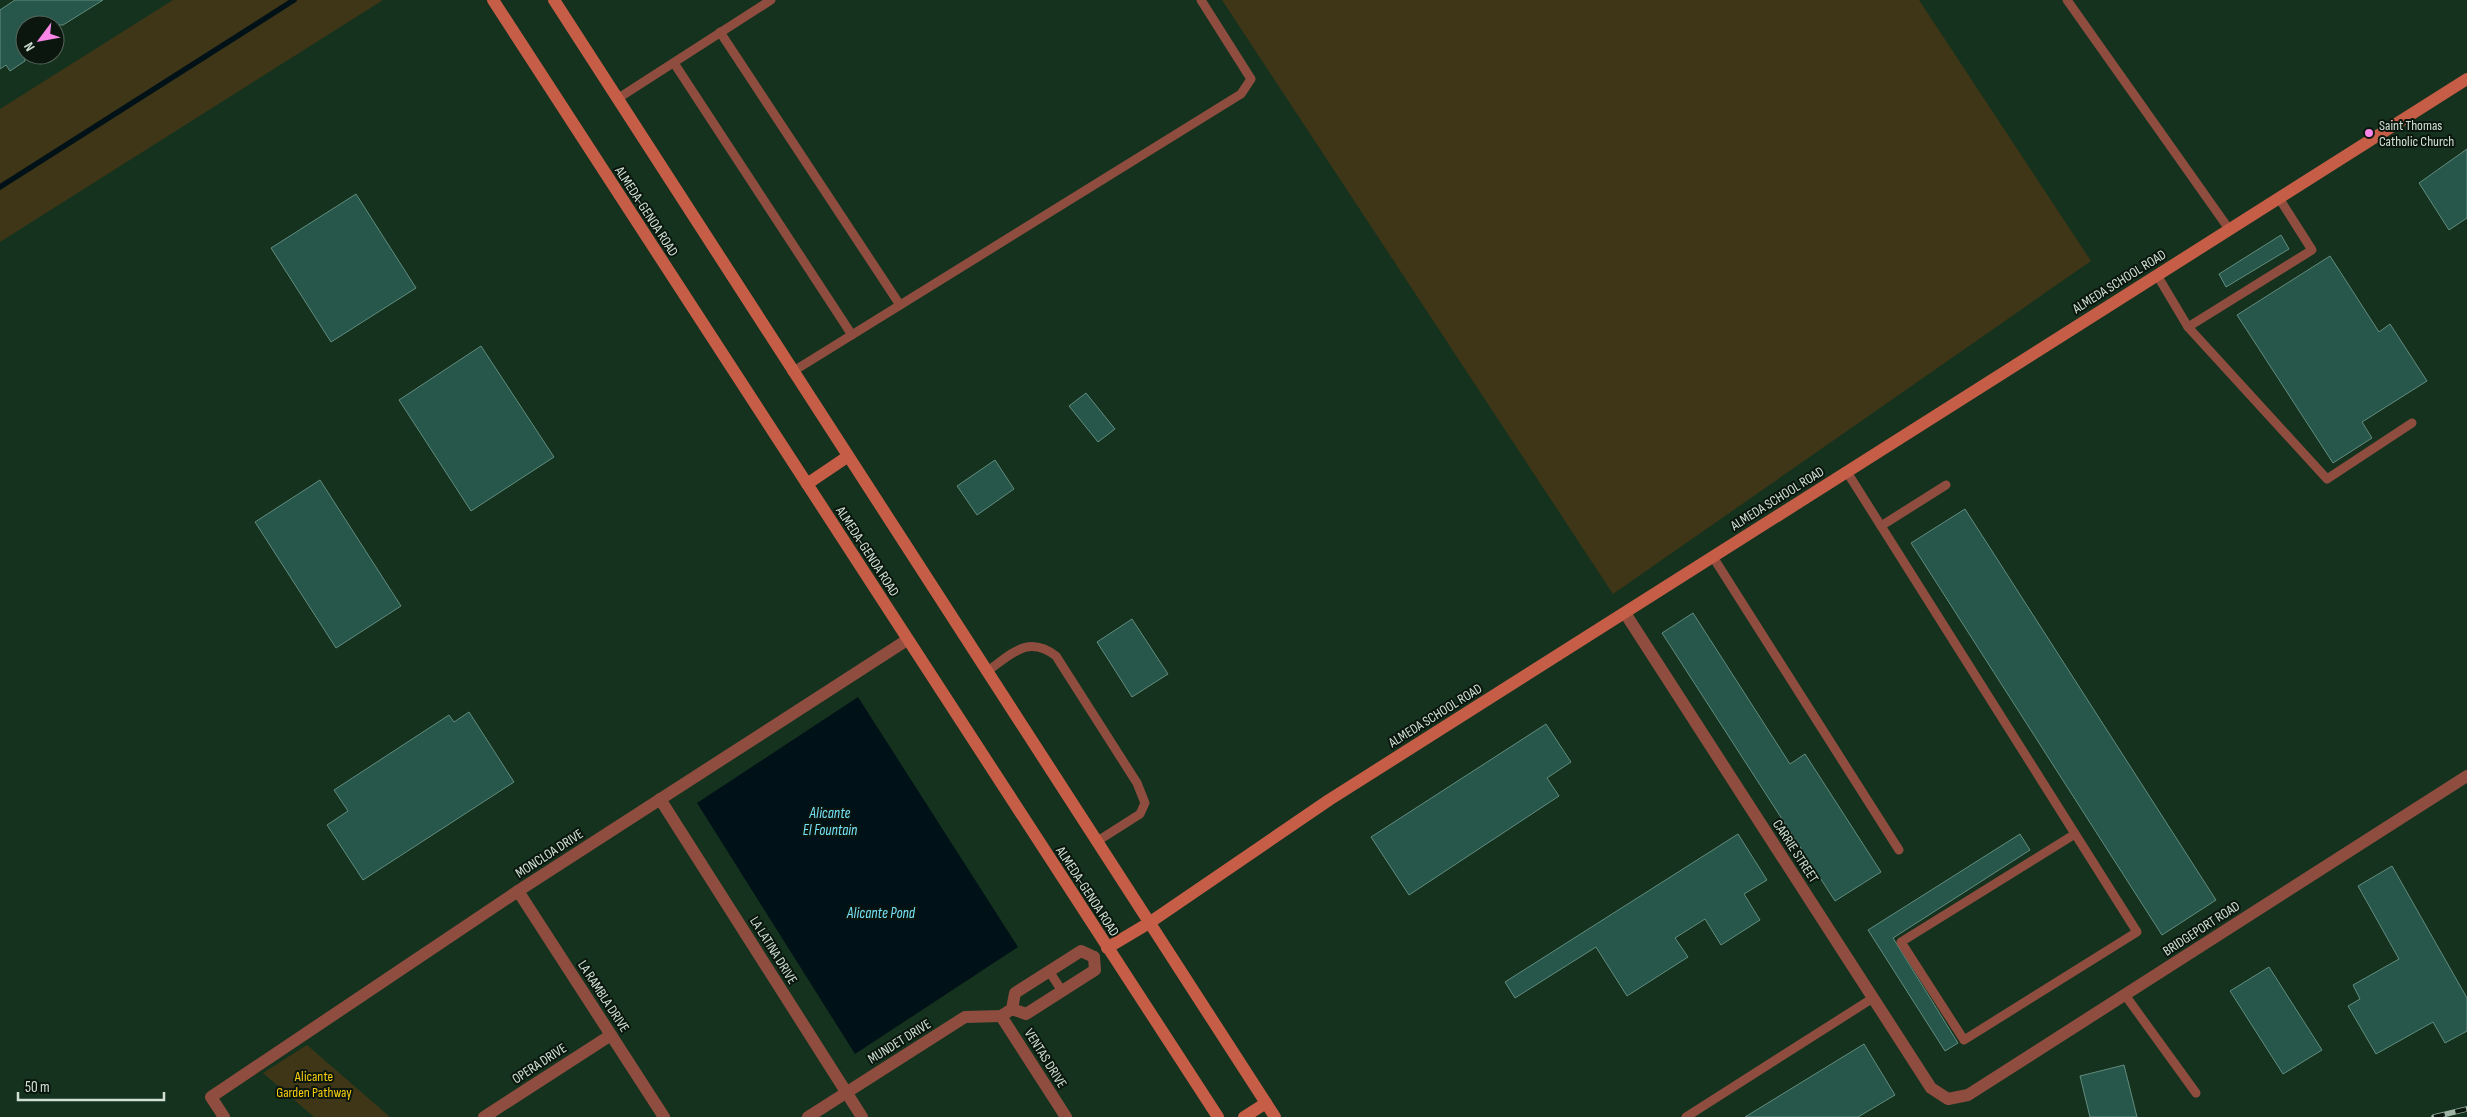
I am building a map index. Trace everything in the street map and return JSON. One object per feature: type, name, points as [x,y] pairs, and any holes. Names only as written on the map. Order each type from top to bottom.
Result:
[{"type":"main road","name":"ALMEDA-GENOA ROAD","points":[[493,0],[1218,1117]]},
{"type":"main road","points":[[554,0],[792,372],[1274,1117]]},
{"type":"main road","name":"ALMEDA SCHOOL ROAD","points":[[1107,948],[1149,923],[1329,800],[2467,78]]},
{"type":"main road","points":[[807,484],[847,457]]},
{"type":"main road","points":[[1244,1117],[1266,1103]]},
{"type":"street","name":"CARRIE STREET","points":[[1625,613],[1931,1088],[1948,1099]]},
{"type":"street","name":"MONCLOA DRIVE","points":[[224,1117],[211,1097],[518,891],[907,640]]},
{"type":"street","name":"BRIDGEPORT ROAD","points":[[1948,1099],[1968,1095],[2467,776]]},
{"type":"street","name":"LA LATINA DRIVE","points":[[660,798],[862,1117]]},
{"type":"street","name":"LA RAMBLA DRIVE","points":[[518,891],[664,1117]]},
{"type":"street","points":[[1007,1012],[1015,993],[1081,951],[1094,957],[1107,948]]},
{"type":"street","name":"MUNDET DRIVE","points":[[808,1117],[965,1017],[1007,1012],[1026,1014],[1095,970],[1094,957]]},
{"type":"street","name":"VENTAS DRIVE","points":[[1007,1012],[1066,1117]]},
{"type":"street","name":"OPERA DRIVE","points":[[484,1117],[611,1035]]},
{"type":"lane","points":[[617,99],[771,0]]},
{"type":"lane","points":[[792,372],[1241,94],[1250,79],[1201,0]]},
{"type":"lane","points":[[2067,0],[2229,229]]},
{"type":"lane","points":[[720,32],[900,305]]},
{"type":"lane","points":[[674,63],[852,335]]},
{"type":"lane","points":[[2188,328],[2312,250],[2279,198]]},
{"type":"lane","points":[[2157,276],[2188,328],[2327,479],[2412,423]]},
{"type":"lane","points":[[1846,472],[2137,932],[1964,1040],[1901,942],[2075,834]]},
{"type":"lane","points":[[1881,526],[1946,484]]},
{"type":"lane","points":[[1713,557],[1899,850]]},
{"type":"lane","points":[[986,672],[1022,647],[1035,645],[1045,647],[1056,656],[1137,783],[1145,802],[1140,814],[1096,842]]},
{"type":"lane","points":[[1050,971],[1062,991]]},
{"type":"lane","points":[[2125,995],[2196,1093]]},
{"type":"lane","points":[[1686,1117],[1873,998]]},
{"type":"green space","points":[[173,0],[383,0],[0,242],[0,109]]},
{"type":"green space","points":[[1222,0],[1919,0],[2091,261],[1613,594]]},
{"type":"green space","name":"Alicante Garden Pathway","points":[[307,1045],[390,1117],[314,1117],[263,1073]]},
{"type":"water","name":"Alicante Pond","points":[[858,697],[1018,947],[855,1054],[697,803]]},
{"type":"building","points":[[15,0],[103,0],[65,24],[65,15],[15,15],[15,65],[19,65],[10,71],[6,65],[0,69],[0,10]]},
{"type":"building","points":[[2467,149],[2467,218],[2449,230],[2419,183]]},
{"type":"building","points":[[356,194],[416,288],[331,342],[271,248]]},
{"type":"building","points":[[2281,235],[2289,249],[2226,287],[2219,274]]},
{"type":"building","points":[[2330,256],[2379,332],[2390,324],[2427,381],[2362,422],[2372,438],[2333,463],[2237,315]]},
{"type":"building","points":[[481,346],[554,457],[471,511],[399,400]]},
{"type":"building","points":[[1086,393],[1115,429],[1098,442],[1069,406]]},
{"type":"building","points":[[995,460],[1014,489],[977,515],[957,486]]},
{"type":"building","points":[[320,480],[401,606],[336,648],[255,522]]},
{"type":"building","points":[[1965,509],[2216,900],[2162,935],[1911,543]]},
{"type":"building","points":[[1693,613],[1790,764],[1805,754],[1881,872],[1835,901],[1662,633]]},
{"type":"building","points":[[1132,619],[1168,674],[1132,697],[1097,642]]},
{"type":"building","points":[[469,712],[514,782],[363,880],[327,825],[348,811],[334,790],[449,715],[454,722]]},
{"type":"building","points":[[1546,724],[1571,762],[1547,778],[1559,796],[1409,895],[1371,837]]},
{"type":"building","points":[[1738,834],[1767,880],[1744,894],[1760,920],[1721,945],[1705,919],[1675,938],[1688,957],[1627,996],[1596,947],[1515,998],[1505,982]]},
{"type":"building","points":[[2020,834],[2030,850],[1893,938],[1958,1043],[1945,1051],[1868,930]]},
{"type":"building","points":[[2392,866],[2467,998],[2467,1031],[2445,1043],[2433,1022],[2376,1054],[2348,1006],[2360,999],[2353,985],[2399,959],[2358,886]]},
{"type":"building","points":[[2269,967],[2322,1050],[2283,1074],[2230,991]]},
{"type":"building","points":[[1864,1044],[1895,1095],[1858,1117],[1745,1117]]},
{"type":"building","points":[[2124,1065],[2137,1117],[2090,1117],[2080,1076]]},
{"type":"waterway","points":[[0,187],[294,0]]},
{"type":"railway","points":[[2434,1117],[2467,1109]]},
{"type":"place","name":"Saint Thomas Catholic Church","points":[[2369,133]]},
{"type":"water label","name":"Alicante El Fountain","points":[[830,822]]}]
